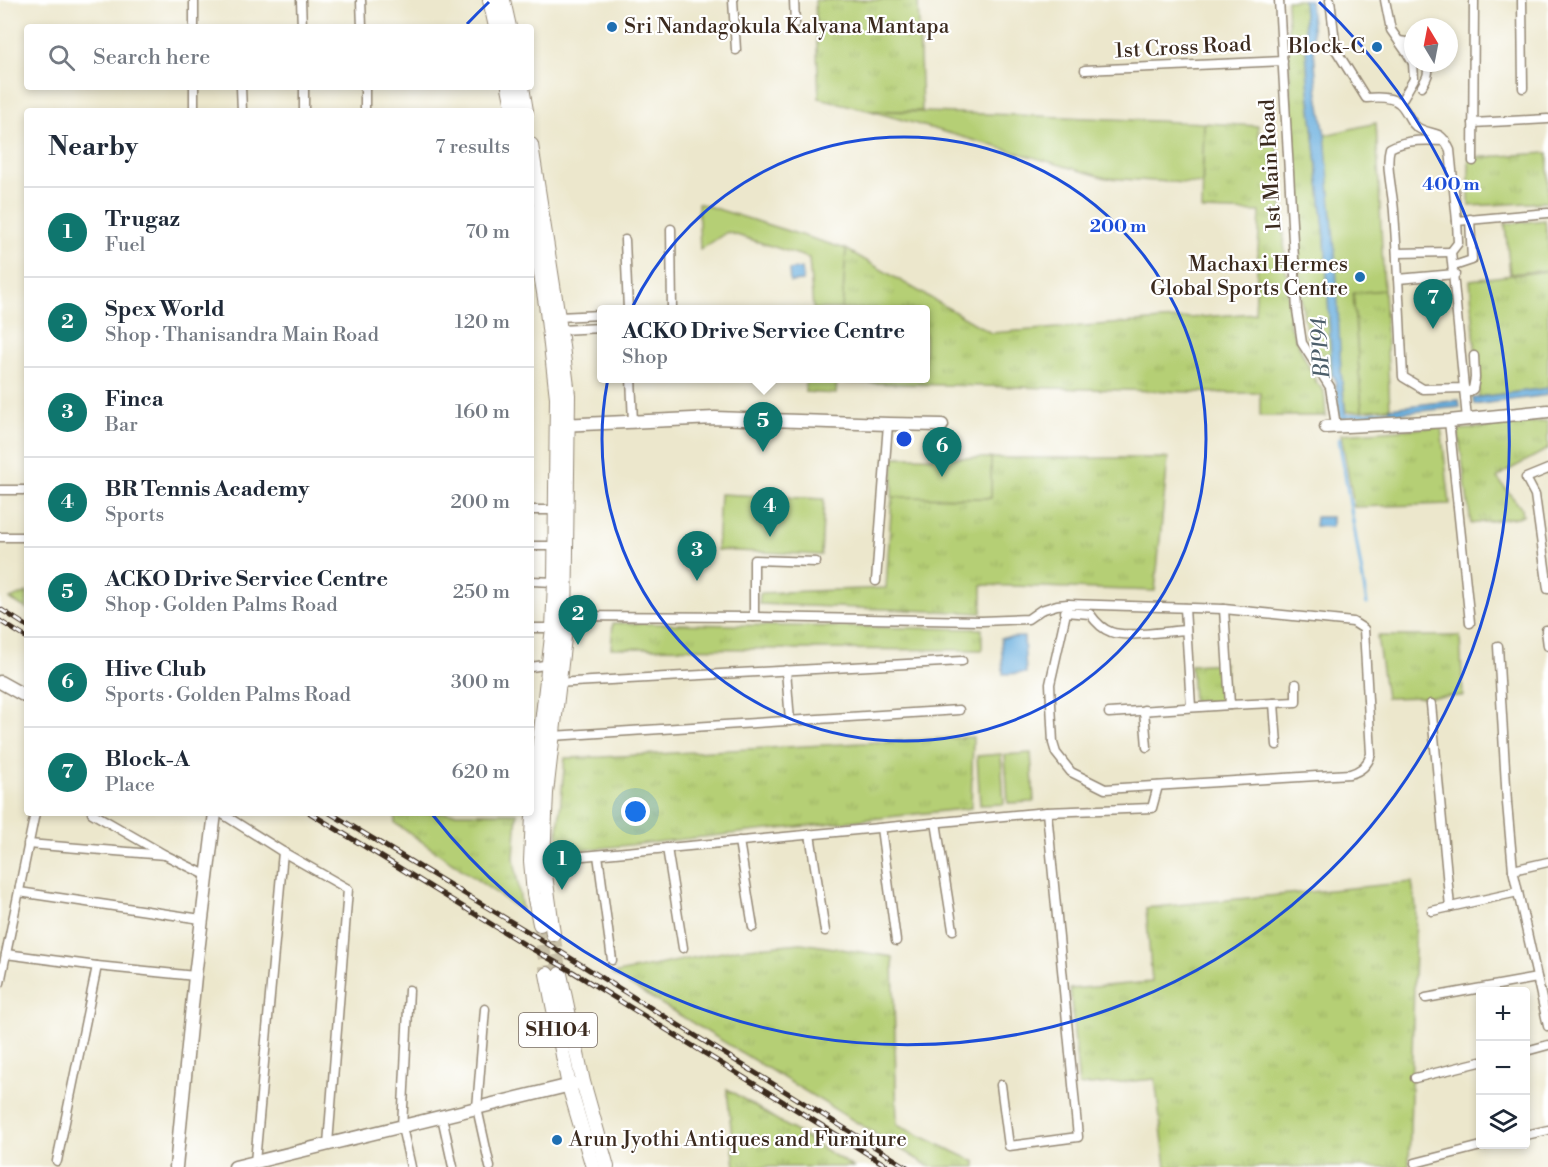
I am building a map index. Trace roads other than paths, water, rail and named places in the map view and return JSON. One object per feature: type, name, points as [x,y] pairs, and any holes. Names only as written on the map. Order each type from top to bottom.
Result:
[{"type":"main road","points":[[490,0],[495,24]]},
{"type":"main road","points":[[503,0],[508,24]]},
{"type":"main road","points":[[510,90],[513,108]]},
{"type":"main road","points":[[522,90],[526,108]]},
{"type":"main road","points":[[534,164],[568,395],[562,425],[556,510],[555,582],[559,622]]},
{"type":"main road","points":[[534,231],[562,425],[559,622],[553,683],[552,736],[534,894],[540,924]]},
{"type":"main road","points":[[553,683],[535,747],[534,792],[537,861],[553,934]]},
{"type":"main road","name":"SH104","points":[[593,1167],[569,1086],[554,974],[607,1167]]},
{"type":"street","points":[[194,0],[194,24]]},
{"type":"street","points":[[301,0],[302,24]]},
{"type":"street","points":[[361,0],[362,24]]},
{"type":"street","points":[[734,0],[736,50]]},
{"type":"street","points":[[794,0],[795,22]]},
{"type":"street","name":"1st Main Road","points":[[1280,0],[1297,310],[1302,343],[1330,387],[1337,426]]},
{"type":"street","points":[[1330,0],[1336,50],[1366,98],[1380,97],[1400,103],[1419,129],[1438,133],[1446,141],[1450,150],[1458,243],[1451,252],[1455,274],[1465,402]]},
{"type":"street","points":[[1385,0],[1391,30],[1404,49]]},
{"type":"street","points":[[1473,161],[1474,0]]},
{"type":"street","points":[[1522,0],[1523,88]]},
{"type":"street","points":[[1399,41],[1404,42]]},
{"type":"street","name":"1st Cross Road","points":[[1085,70],[1283,61]]},
{"type":"street","points":[[1400,103],[1414,79],[1414,72]]},
{"type":"street","points":[[1422,86],[1428,72]]},
{"type":"street","points":[[194,90],[194,108]]},
{"type":"street","points":[[241,90],[242,108]]},
{"type":"street","points":[[304,90],[304,108]]},
{"type":"street","points":[[365,90],[365,108]]},
{"type":"street","points":[[1473,123],[1548,119]]},
{"type":"street","points":[[1446,141],[1412,141],[1397,144],[1390,148],[1388,156],[1397,253],[1403,378],[1423,389],[1465,402],[1548,411]]},
{"type":"street","points":[[1457,221],[1548,213]]},
{"type":"street","points":[[1457,265],[1472,260],[1470,219]]},
{"type":"street","points":[[671,229],[672,305]]},
{"type":"street","points":[[625,240],[628,305]]},
{"type":"street","points":[[1397,253],[1451,252]]},
{"type":"street","points":[[1398,279],[1455,274]]},
{"type":"street","points":[[559,324],[597,316]]},
{"type":"street","points":[[559,324],[597,328]]},
{"type":"street","points":[[1470,623],[1449,421],[1473,389],[1474,356]]},
{"type":"street","points":[[631,383],[633,422]]},
{"type":"street","points":[[562,425],[715,418],[942,425]]},
{"type":"street","points":[[1337,426],[1449,421]]},
{"type":"street","points":[[876,581],[888,424]]},
{"type":"street","points":[[1548,472],[1526,478],[1535,495],[1548,589]]},
{"type":"street","points":[[0,490],[24,490]]},
{"type":"street","points":[[534,510],[556,510]]},
{"type":"street","points":[[0,537],[24,537]]},
{"type":"street","points":[[534,546],[555,546]]},
{"type":"street","points":[[754,617],[754,560],[816,562]]},
{"type":"street","points":[[534,581],[555,582]]},
{"type":"street","points":[[534,627],[559,622],[754,617],[982,621],[1028,619],[1041,610],[1057,605],[1090,614],[1096,623],[1110,632],[1123,635],[1186,630]]},
{"type":"street","points":[[1067,608],[1224,609],[1353,622],[1364,629],[1370,758],[1360,770],[1350,774],[1105,789],[1071,772],[1056,753],[1053,743],[1050,684],[1067,608]]},
{"type":"street","points":[[1185,608],[1191,707]]},
{"type":"street","points":[[1224,609],[1230,705]]},
{"type":"street","points":[[1547,630],[1548,646]]},
{"type":"street","points":[[1498,646],[1513,870],[1548,1026]]},
{"type":"street","points":[[553,683],[962,660]]},
{"type":"street","points":[[534,667],[555,664]]},
{"type":"street","points":[[786,670],[790,721]]},
{"type":"street","points":[[0,682],[24,695]]},
{"type":"street","points":[[1109,712],[1296,702],[1296,684]]},
{"type":"street","points":[[1274,703],[1277,745]]},
{"type":"street","points":[[1431,704],[1450,907]]},
{"type":"street","points":[[552,736],[959,710]]},
{"type":"street","points":[[1144,710],[1147,747]]},
{"type":"street","points":[[537,861],[1047,812],[1152,808],[1158,786]]},
{"type":"street","points":[[1001,1085],[1008,1146],[1078,1137],[1047,812]]},
{"type":"street","points":[[0,983],[34,816]]},
{"type":"street","points":[[97,816],[165,855],[206,875]]},
{"type":"street","points":[[176,1167],[201,919],[215,816]]},
{"type":"street","points":[[226,816],[348,890],[328,1144]]},
{"type":"street","points":[[936,822],[953,930]]},
{"type":"street","points":[[881,828],[896,941]]},
{"type":"street","points":[[810,834],[825,931]]},
{"type":"street","points":[[739,841],[753,927]]},
{"type":"street","points":[[28,844],[165,855]]},
{"type":"street","points":[[667,848],[683,948]]},
{"type":"street","points":[[255,1162],[283,852]]},
{"type":"street","points":[[598,855],[612,960]]},
{"type":"street","points":[[1513,870],[1548,862]]},
{"type":"street","points":[[19,892],[201,919]]},
{"type":"street","points":[[1432,911],[1518,892]]},
{"type":"street","points":[[6,954],[195,976]]},
{"type":"street","points":[[57,1161],[97,966]]},
{"type":"street","points":[[1426,998],[1537,978]]},
{"type":"street","points":[[409,990],[402,1127],[411,1167]]},
{"type":"street","points":[[485,1010],[477,1108],[490,1167]]},
{"type":"street","points":[[1530,1050],[1548,1045]]},
{"type":"street","points":[[1415,1078],[1476,1063]]},
{"type":"street","points":[[235,1167],[583,1082]]},
{"type":"street","points":[[442,1117],[453,1167]]},
{"type":"street","points":[[1530,1134],[1548,1130]]},
{"type":"street","points":[[1415,1163],[1476,1147]]},
{"type":"water","points":[[1303,0],[1310,0],[1317,88],[1325,135],[1346,418],[1340,418],[1335,378],[1332,375],[1325,238],[1308,81]]},
{"type":"water","points":[[802,268],[803,281],[790,282],[789,270]]},
{"type":"water","points":[[1548,388],[1548,395],[1474,405],[1473,398]]},
{"type":"water","points":[[1459,400],[1460,407],[1390,414],[1390,408]]},
{"type":"water","points":[[1316,517],[1332,517],[1332,527],[1315,526]]},
{"type":"water","points":[[1024,637],[1026,673],[1003,674],[1001,638]]},
{"type":"waterway","name":"BP194","points":[[1343,416],[1393,411]]},
{"type":"waterway","points":[[1339,439],[1367,604]]},
{"type":"tunnel","points":[[540,924],[547,974]]},
{"type":"tunnel","points":[[553,934],[560,974]]},
{"type":"railway","points":[[0,609],[24,624]]},
{"type":"railway","points":[[0,621],[24,636]]},
{"type":"railway","points":[[315,816],[889,1167]]},
{"type":"railway","points":[[335,816],[530,933],[907,1167]]},
{"type":"place","name":"Sri Nandagokula Kalyana Mantapa","points":[[612,27]]},
{"type":"place","name":"Block-C","points":[[1377,47]]},
{"type":"place","name":"Machaxi Hermes Global Sports Centre","points":[[1360,277]]},
{"type":"place","name":"Block-A","points":[[1433,329]]},
{"type":"place","name":"ACKO Drive Service Centre","points":[[763,452]]},
{"type":"place","name":"Hive Club","points":[[942,477]]},
{"type":"place","name":"BR Tennis Academy","points":[[770,537]]},
{"type":"place","name":"Finca","points":[[697,581]]},
{"type":"place","name":"Spex World","points":[[578,645]]},
{"type":"place","name":"Trugaz","points":[[562,890]]},
{"type":"place","name":"Arun Jyothi Antiques and Furniture","points":[[557,1140]]}]
